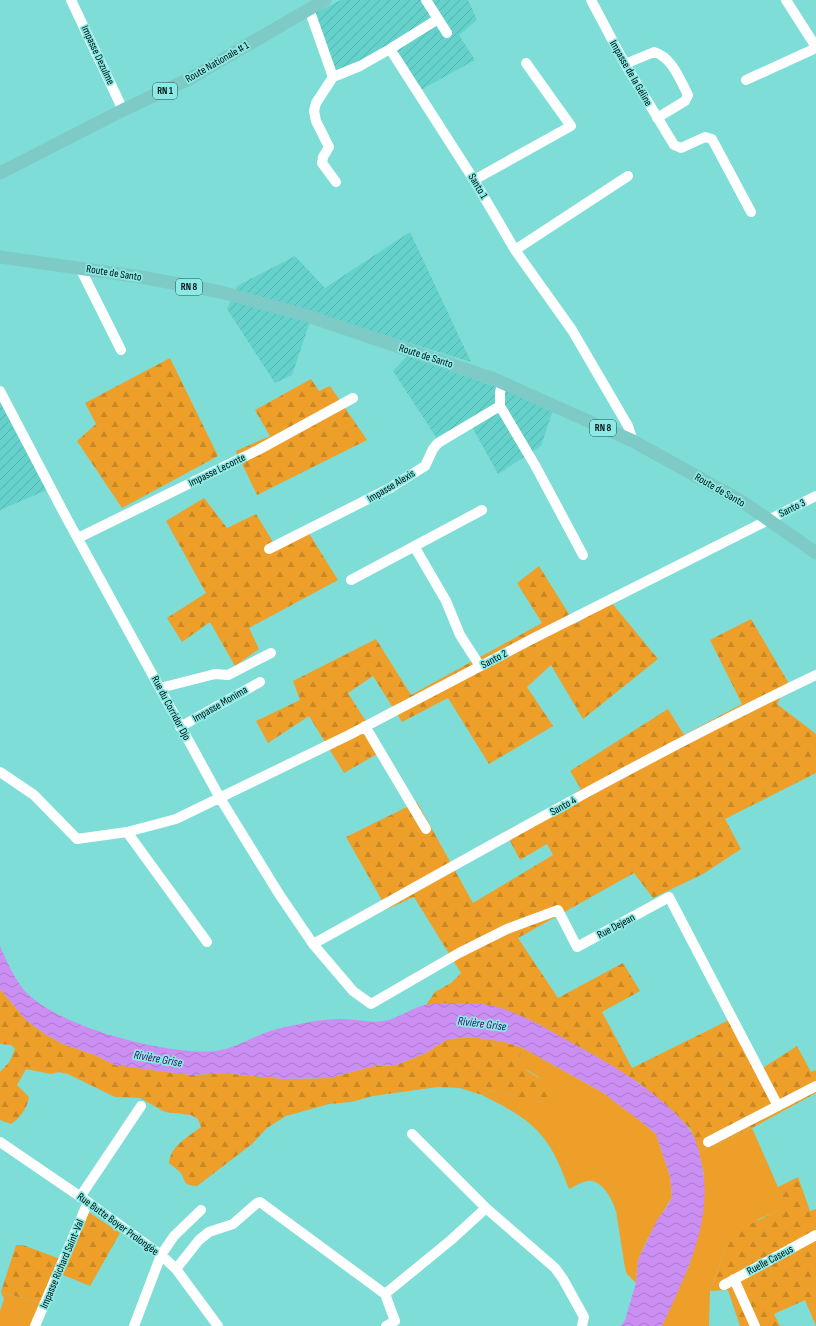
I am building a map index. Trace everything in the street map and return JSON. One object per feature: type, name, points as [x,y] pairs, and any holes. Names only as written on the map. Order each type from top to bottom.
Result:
[{"type":"main road","name":"Route Nationale # 1","points":[[0,174],[123,110],[189,79],[306,4],[325,0]]},
{"type":"main road","name":"Route de Santo","points":[[0,257],[155,280],[244,299],[305,316],[502,382],[633,441],[743,502],[816,553]]},
{"type":"street","name":"Impasse Dezulme","points":[[71,0],[123,110]]},
{"type":"street","points":[[426,0],[447,33]]},
{"type":"street","name":"Impasse de la Géline","points":[[591,0],[625,64],[674,145],[681,148],[705,137],[712,139],[751,212]]},
{"type":"street","points":[[746,80],[816,48],[812,30],[786,0]]},
{"type":"street","points":[[306,4],[332,77]]},
{"type":"street","points":[[336,182],[322,163],[323,157],[329,148],[314,117],[316,103],[332,77],[360,66],[438,19]]},
{"type":"street","name":"Santo 1","points":[[390,49],[474,180],[515,250],[572,330],[628,426],[633,441]]},
{"type":"street","points":[[625,64],[654,52],[659,53],[671,64],[688,95],[685,101],[657,118]]},
{"type":"street","points":[[474,180],[571,126],[526,64]]},
{"type":"street","points":[[515,250],[628,176]]},
{"type":"street","points":[[80,268],[121,350]]},
{"type":"street","points":[[502,382],[500,406],[536,467],[583,555]]},
{"type":"street","name":"Rue du Corridor Djo","points":[[0,391],[180,727],[220,798],[313,944],[353,991],[371,1004]]},
{"type":"street","name":"Impasse Leconte","points":[[78,538],[258,450],[353,398]]},
{"type":"street","name":"Impasse Alexis","points":[[269,549],[390,488],[425,466],[433,449],[438,443],[500,406]]},
{"type":"street","name":"Santo 3","points":[[769,520],[816,496]]},
{"type":"street","points":[[351,580],[482,510]]},
{"type":"street","name":"Santo 2","points":[[0,772],[34,795],[77,839],[127,832],[176,819],[365,726],[480,666],[769,520]]},
{"type":"street","points":[[414,546],[446,601],[460,635],[480,666]]},
{"type":"street","points":[[160,688],[215,674],[228,675],[271,653]]},
{"type":"street","name":"Santo 4","points":[[313,944],[601,785],[758,702],[816,675]]},
{"type":"street","name":"Impasse Monima","points":[[180,727],[260,682]]},
{"type":"street","points":[[365,726],[426,829]]},
{"type":"street","points":[[127,832],[207,942]]},
{"type":"street","name":"Rue Dejean","points":[[371,1004],[459,953],[507,929],[558,910],[577,947],[668,897],[778,1106]]},
{"type":"street","points":[[708,1142],[816,1086]]},
{"type":"street","name":"Impasse Richard Saint-Val","points":[[35,1326],[84,1199],[141,1106]]},
{"type":"street","points":[[412,1134],[486,1208],[554,1268],[563,1279],[584,1317],[582,1326]]},
{"type":"street","name":"Rue Butte Boyer Prolongée","points":[[0,1142],[84,1199],[161,1255],[176,1269],[218,1326]]},
{"type":"street","points":[[176,1269],[199,1240],[209,1232],[233,1224],[258,1202],[263,1202],[385,1294],[395,1322],[386,1326]]},
{"type":"street","points":[[385,1294],[451,1240],[486,1208]]},
{"type":"street","points":[[134,1326],[161,1255],[174,1236],[201,1210]]},
{"type":"street","name":"Ruelle Caseus","points":[[724,1285],[816,1235]]},
{"type":"street","points":[[734,1279],[755,1326]]},
{"type":"shaded area","points":[[341,0],[468,0],[477,20],[459,35],[475,60],[419,91],[391,48],[333,76],[315,13]]},
{"type":"shaded area","points":[[410,232],[471,362],[313,313],[292,375],[275,383],[227,309],[237,286],[295,256],[325,288]]},
{"type":"shaded area","points":[[407,356],[505,390],[553,410],[541,446],[498,474],[472,427],[438,440],[393,371]]},
{"type":"shaded area","points":[[0,396],[49,489],[0,510]]},
{"type":"green space","points":[[170,358],[218,456],[122,508],[77,441],[96,424],[85,403]]},
{"type":"green space","points":[[311,379],[319,391],[330,386],[367,440],[257,495],[236,451],[270,436],[255,410]]},
{"type":"green space","points":[[204,498],[227,528],[256,514],[273,542],[305,527],[338,580],[249,628],[259,649],[235,666],[210,622],[182,642],[167,618],[206,593],[166,521]]},
{"type":"green space","points":[[539,566],[575,624],[611,602],[658,659],[583,719],[551,665],[527,687],[553,726],[489,764],[448,698],[402,722],[373,676],[348,693],[384,750],[344,773],[309,716],[268,743],[256,721],[300,700],[293,681],[376,639],[411,695],[542,623],[517,583]]},
{"type":"green space","points":[[751,619],[788,682],[777,704],[816,734],[816,773],[725,819],[741,849],[703,874],[653,898],[634,873],[518,938],[558,998],[623,963],[640,991],[602,1012],[632,1068],[729,1020],[758,1071],[797,1046],[811,1072],[816,1070],[816,1093],[752,1128],[699,1152],[691,1130],[675,1113],[639,1083],[524,1017],[483,1004],[426,1005],[435,992],[451,983],[461,973],[414,897],[387,909],[346,837],[417,802],[473,903],[553,855],[547,844],[520,860],[505,831],[552,809],[581,789],[570,771],[668,709],[684,735],[742,704],[710,640]]},
{"type":"green space","points":[[0,989],[26,1020],[45,1034],[63,1044],[105,1060],[159,1071],[192,1075],[225,1073],[283,1079],[329,1078],[374,1066],[396,1065],[424,1054],[448,1039],[472,1037],[505,1042],[523,1048],[518,1061],[526,1070],[548,1084],[554,1095],[548,1100],[530,1102],[517,1099],[499,1091],[491,1091],[482,1095],[460,1088],[437,1087],[373,1096],[351,1102],[329,1104],[286,1116],[267,1128],[252,1144],[197,1186],[189,1185],[186,1184],[180,1172],[169,1163],[173,1151],[180,1142],[201,1127],[198,1119],[191,1115],[165,1112],[140,1098],[115,1097],[68,1074],[59,1072],[51,1074],[26,1069],[17,1085],[29,1097],[25,1109],[11,1124],[0,1120],[0,1072],[10,1061],[15,1049],[11,1045],[0,1044]]},
{"type":"green space","points":[[523,1048],[602,1092],[656,1134],[670,1176],[672,1197],[647,1240],[638,1260],[636,1283],[627,1274],[616,1211],[612,1201],[602,1186],[592,1181],[587,1181],[569,1189],[554,1154],[538,1131],[515,1113],[482,1095],[487,1092],[496,1091],[522,1100],[544,1101],[539,1077],[521,1067],[518,1061]]},
{"type":"green space","points":[[752,1128],[778,1187],[780,1210],[759,1219],[726,1248],[710,1291],[709,1326],[662,1326],[690,1263],[704,1175],[699,1152]]},
{"type":"green space","points":[[798,1177],[810,1211],[816,1209],[816,1326],[805,1300],[774,1314],[780,1326],[740,1326],[728,1290],[710,1291],[726,1248],[739,1230],[779,1210],[778,1187]]},
{"type":"green space","points":[[87,1211],[120,1233],[90,1286],[53,1271],[40,1303],[1,1292],[16,1245],[23,1245],[60,1259]]},
{"type":"green space","points":[[1,1292],[40,1303],[40,1326],[0,1326],[0,1311],[4,1299]]},
{"type":"water","name":"Rivière Grise","points":[[0,946],[20,985],[39,1003],[86,1027],[143,1044],[171,1049],[216,1051],[232,1047],[269,1031],[302,1023],[337,1019],[379,1022],[389,1020],[425,1005],[438,1003],[459,1003],[480,1004],[505,1009],[533,1021],[596,1056],[626,1074],[655,1095],[680,1118],[691,1132],[695,1140],[701,1161],[704,1183],[704,1204],[701,1225],[689,1266],[662,1326],[621,1326],[625,1320],[636,1283],[638,1260],[657,1220],[667,1207],[672,1197],[670,1176],[656,1134],[602,1092],[523,1048],[505,1042],[472,1037],[448,1039],[424,1054],[396,1065],[374,1066],[329,1078],[283,1079],[225,1073],[192,1075],[115,1065],[95,1055],[63,1044],[45,1034],[26,1020],[0,989]]}]
